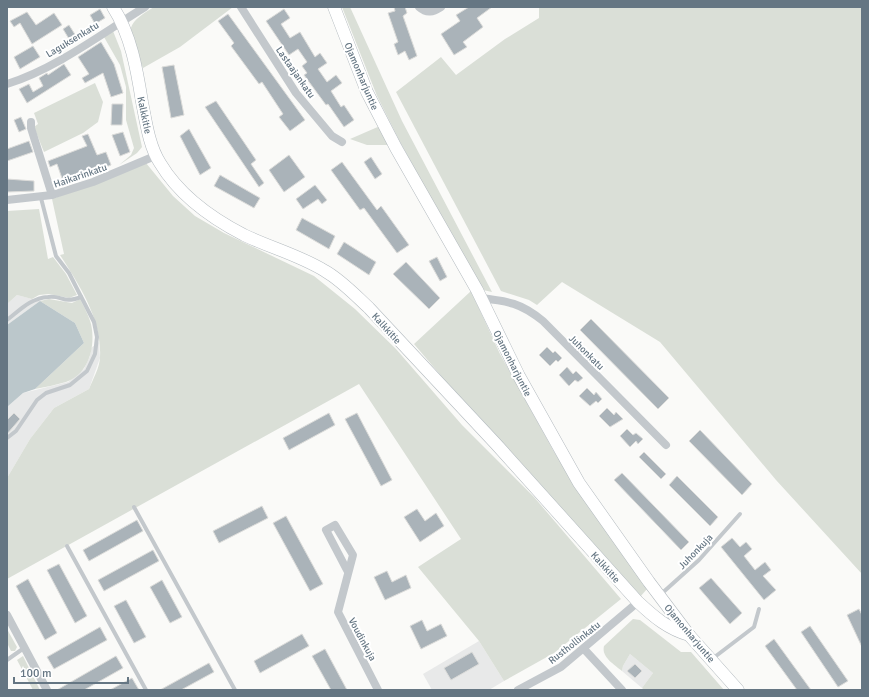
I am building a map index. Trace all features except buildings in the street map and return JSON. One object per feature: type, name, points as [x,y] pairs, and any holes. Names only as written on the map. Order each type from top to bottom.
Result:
[{"type":"street","name":"Kalkkitie","points":[[114,7],[122,21],[137,68],[146,122],[155,156],[173,182],[189,198],[219,221],[245,235],[284,250],[325,271],[352,293],[369,308],[496,444],[638,602],[656,619],[675,631],[689,635]]},
{"type":"street","name":"Laguksenkatu","points":[[8,81],[43,68],[145,7]]},
{"type":"street","name":"Lastaajankatu","points":[[241,7],[296,93],[332,136],[342,142]]},
{"type":"street","name":"Ojamonharjuntie","points":[[334,7],[367,92],[396,148],[480,298],[519,376],[579,483],[659,596],[689,635],[738,690]]},
{"type":"street","points":[[420,7],[425,12],[430,12],[441,7]]},
{"type":"street","points":[[31,122],[31,128],[52,196]]},
{"type":"street","name":"Haikarinkatu","points":[[7,200],[52,196],[93,182],[155,156]]},
{"type":"street","name":"Juhonkatu","points":[[480,298],[502,300],[527,308],[538,317],[666,445]]},
{"type":"street","name":"Voudinkuja","points":[[348,572],[326,530],[335,524],[353,556],[338,612],[378,690]]},
{"type":"street","name":"Rusthollinkatu","points":[[518,690],[561,667],[638,602]]},
{"type":"street","points":[[7,615],[46,690]]},
{"type":"street","points":[[584,649],[622,690]]},
{"type":"lane","points":[[7,438],[16,431],[37,400],[46,393],[70,385],[87,371],[95,354],[97,337],[94,322],[69,273],[56,256],[41,198]]},
{"type":"lane","points":[[7,320],[27,303],[39,298],[49,296],[71,300],[81,296]]},
{"type":"lane","points":[[134,507],[235,690]]},
{"type":"lane","name":"Juhonkuja","points":[[659,596],[699,560],[740,514]]},
{"type":"lane","points":[[67,546],[146,690]]},
{"type":"lane","points":[[711,659],[754,627],[759,609]]},
{"type":"lane","points":[[7,660],[24,648]]},
{"type":"shaded area","points":[[154,7],[233,7],[180,47],[143,68],[130,33],[135,21]]},
{"type":"shaded area","points":[[342,7],[350,7],[402,121],[492,292],[483,290],[477,283],[399,140],[377,96]]},
{"type":"shaded area","points":[[539,7],[862,7],[862,574],[776,480],[660,342],[562,282],[537,305],[529,300],[501,291],[396,92],[441,57],[456,75],[505,39],[539,18]]},
{"type":"shaded area","points":[[113,31],[121,51],[142,147],[137,153],[119,165],[131,155],[134,148],[126,120],[126,87],[120,65],[104,37]]},
{"type":"shaded area","points":[[95,83],[103,102],[98,122],[83,133],[44,152],[34,127],[38,124],[34,113]]},
{"type":"shaded area","points":[[380,126],[389,145],[367,145],[350,139]]},
{"type":"shaded area","points":[[146,163],[173,196],[195,216],[224,233],[314,276],[355,309],[396,349],[462,425],[534,497],[621,599],[554,653],[504,681],[479,641],[418,567],[461,539],[359,384],[7,579],[7,478],[30,439],[54,408],[89,389],[100,361],[100,343],[93,317],[82,291],[60,255],[64,254],[52,199]]},
{"type":"shaded area","points":[[39,209],[48,259],[53,257],[66,274],[77,295],[69,298],[49,294],[39,295],[32,299],[17,295],[7,304],[7,211]]},
{"type":"shaded area","points":[[471,291],[500,354],[553,450],[584,500],[647,589],[640,597],[476,417],[414,344]]},
{"type":"shaded area","points":[[17,295],[40,301],[7,325],[7,304]]},
{"type":"shaded area","points":[[49,299],[72,303],[80,299],[91,324],[91,350],[85,366],[74,378],[66,382],[35,389],[84,343],[75,323],[40,301]]},
{"type":"shaded area","points":[[40,301],[75,323],[84,343],[35,389],[23,393],[7,407],[7,325]]},
{"type":"shaded area","points":[[99,342],[100,358],[89,389],[54,408],[30,439],[7,478],[7,407],[23,393],[68,382],[84,369],[90,356],[91,348]]},
{"type":"shaded area","points":[[633,619],[640,620],[681,652],[691,652],[724,690],[644,690],[642,688],[653,673],[630,654],[623,666],[622,671],[609,660],[604,650],[604,646]]},
{"type":"shaded area","points":[[7,629],[17,647],[15,651],[11,651],[7,643]]},
{"type":"shaded area","points":[[479,641],[504,681],[489,690],[432,690],[423,674]]},
{"type":"shaded area","points":[[630,654],[653,673],[642,688],[622,671],[623,666]]},
{"type":"shaded area","points":[[23,656],[40,690],[33,690],[17,660]]}]
